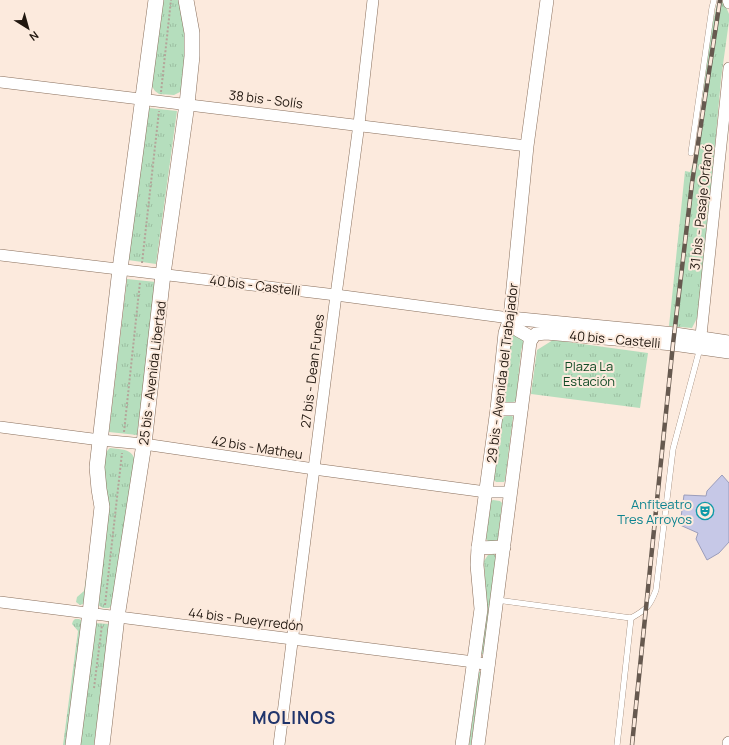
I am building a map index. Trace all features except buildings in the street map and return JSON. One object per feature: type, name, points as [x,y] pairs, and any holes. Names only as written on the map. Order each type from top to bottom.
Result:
[{"type":"main road","name":"25 bis - Avenida Libertad","points":[[102,745],[104,615],[102,507],[97,467],[120,269],[156,0]]},
{"type":"main road","name":"25 bis - Avenida Libertad","points":[[73,745],[144,444],[163,274],[187,104],[192,56],[192,33],[186,0]]},
{"type":"street","name":"27 bis - Dean Funes","points":[[279,745],[359,124],[373,0]]},
{"type":"street","name":"29 bis - Avenida del Trabajador","points":[[462,745],[481,609],[477,565],[478,548],[498,409],[505,333],[510,318],[528,146],[547,0]]},
{"type":"street","name":"31 bis - Pasaje Orfanó","points":[[701,343],[729,68]]},
{"type":"street","name":"38 bis - Solís","points":[[0,82],[359,124],[528,146]]},
{"type":"street","name":"40 bis - Castelli","points":[[0,255],[336,295],[635,336],[701,343],[729,342]]},
{"type":"street","points":[[510,318],[518,330],[532,338]]},
{"type":"street","name":"40 bis - Castelli","points":[[532,338],[536,334],[546,332],[635,336]]},
{"type":"street","name":"29 bis - Avenida del Trabajador","points":[[478,745],[521,409],[530,342],[532,338]]},
{"type":"street","name":"40 bis - Castelli","points":[[701,343],[729,352]]},
{"type":"street","points":[[498,409],[521,409]]},
{"type":"street","name":"42 bis - Matheu","points":[[0,427],[144,444],[486,492],[510,492]]},
{"type":"street","points":[[478,548],[504,547]]},
{"type":"street","name":"44 bis - Pueyrredón","points":[[0,602],[292,638],[489,665]]},
{"type":"lane","points":[[691,153],[714,0]]},
{"type":"lane","points":[[497,600],[631,618],[645,610],[653,599],[656,590],[673,449],[701,343]]},
{"type":"lane","points":[[617,745],[631,618]]},
{"type":"path","points":[[93,692],[104,615],[171,0]]},
{"type":"green space","points":[[162,0],[180,0],[186,49],[182,87],[180,92],[174,95],[159,94],[151,85]]},
{"type":"green space","points":[[723,0],[729,14],[729,21],[721,79],[700,312],[692,328],[669,326],[685,171],[690,172],[696,156],[710,35],[717,4]]},
{"type":"green space","points":[[149,108],[177,111],[156,264],[128,260]]},
{"type":"green space","points":[[127,279],[156,282],[137,435],[109,432]]},
{"type":"green space","points":[[511,333],[524,340],[521,351],[516,401],[507,404],[503,402]]},
{"type":"green space","name":"Plaza La Estación","points":[[553,340],[648,353],[640,408],[531,394],[537,350]]},
{"type":"green space","points":[[511,415],[513,417],[505,480],[504,482],[496,482],[493,479],[502,417]]},
{"type":"green space","points":[[110,448],[128,451],[135,460],[112,605],[109,608],[103,608],[98,605],[109,514],[104,474],[104,458],[106,452]]},
{"type":"green space","points":[[491,501],[500,501],[502,503],[498,540],[489,542],[486,539]]},
{"type":"green space","points":[[96,512],[85,599],[83,604],[80,605],[76,602],[77,597],[84,591]]},
{"type":"green space","points":[[494,554],[496,557],[484,654],[481,654],[487,611],[484,561],[488,555]]},
{"type":"green space","points":[[75,619],[81,620],[82,624],[66,745],[63,745],[78,631],[72,624]]},
{"type":"green space","points":[[94,623],[110,624],[94,745],[79,745]]},
{"type":"green space","points":[[479,672],[482,672],[471,745],[469,745]]},
{"type":"railway","points":[[632,745],[673,344],[692,183],[720,0]]},
{"type":"place","name":"Anfiteatro Tres Arroyos","points":[[705,511]]},
{"type":"district","name":"MOLINOS","points":[[294,717]]}]
